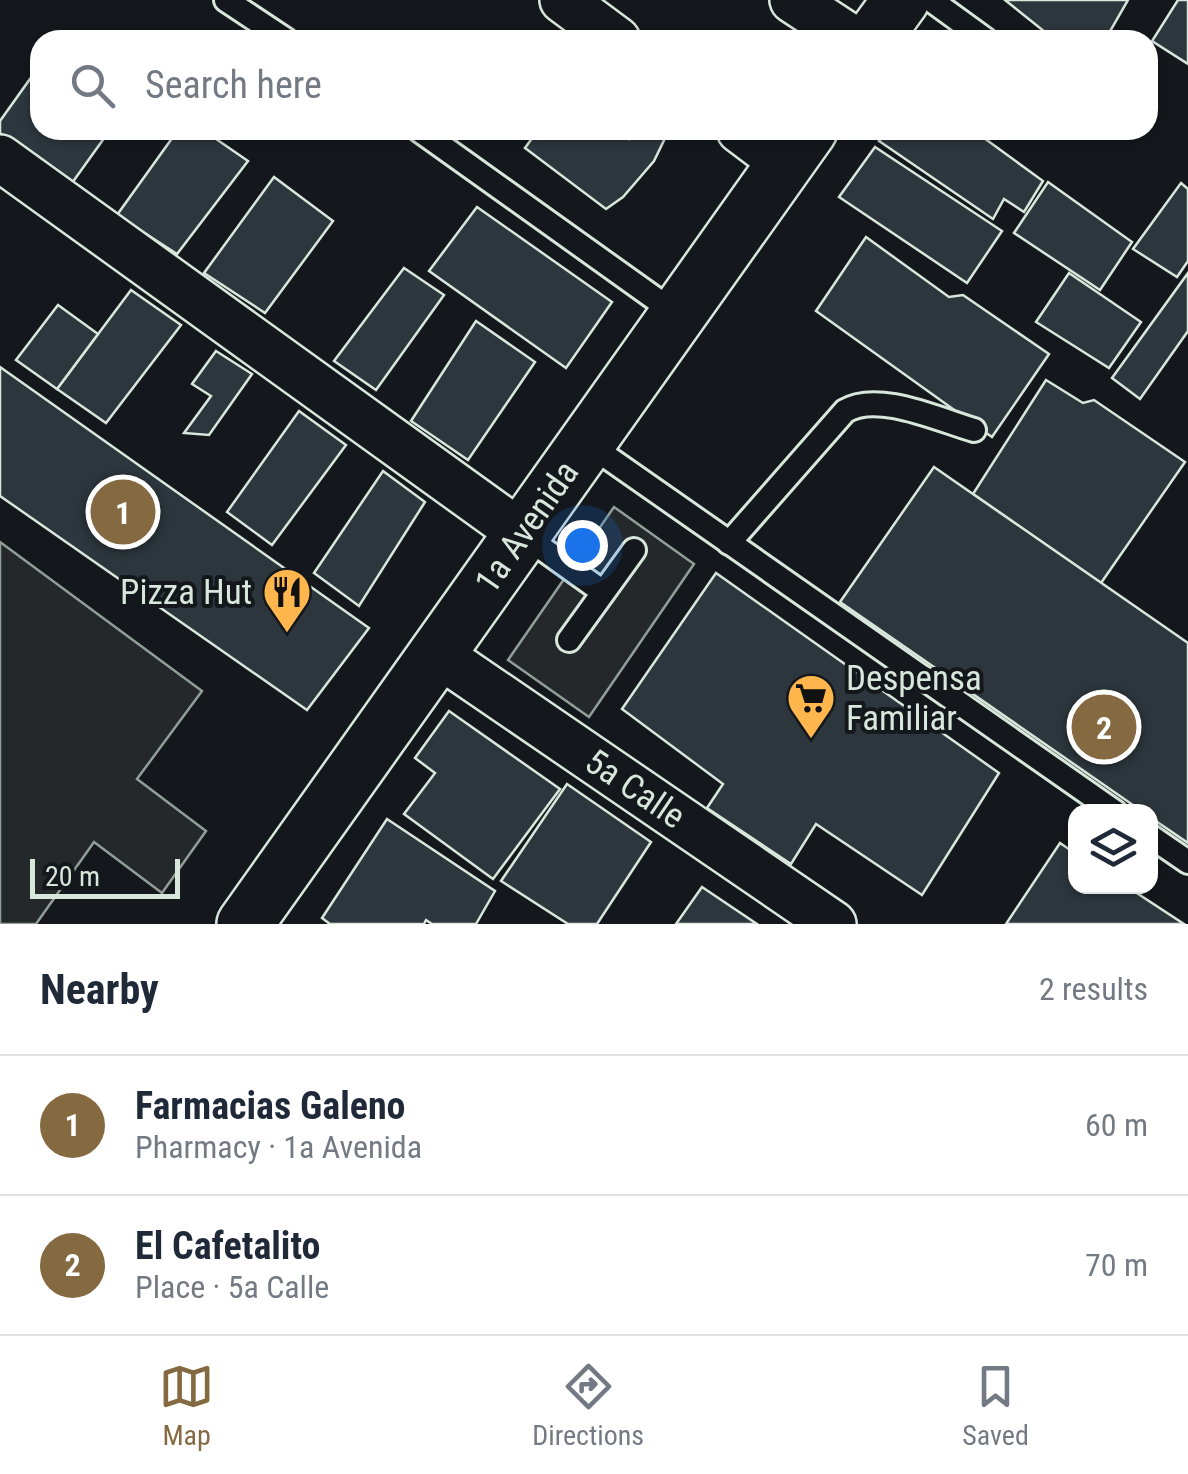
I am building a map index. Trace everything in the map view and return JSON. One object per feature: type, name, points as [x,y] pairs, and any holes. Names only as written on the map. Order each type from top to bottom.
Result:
[{"type":"main road","name":"1a Avenida","points":[[245,924],[797,147]]},
{"type":"street","points":[[563,0],[604,30]]},
{"type":"street","points":[[793,0],[885,16]]},
{"type":"street","points":[[0,158],[522,534]]},
{"type":"street","name":"5a Calle","points":[[438,654],[832,924]]},
{"type":"lane","points":[[226,0],[271,30]]},
{"type":"lane","points":[[885,16],[944,30]]},
{"type":"lane","points":[[433,140],[678,315]]},
{"type":"lane","points":[[729,543],[846,411],[856,405],[881,403],[974,430]]},
{"type":"lane","points":[[586,444],[1104,804]]},
{"type":"lane","points":[[522,534],[603,592]]},
{"type":"lane","points":[[569,640],[634,550]]},
{"type":"lane","points":[[1158,841],[1188,862]]},
{"type":"shaded area","points":[[614,507],[694,564],[589,717],[508,660]]},
{"type":"shaded area","points":[[0,542],[202,691],[137,779],[206,831],[162,893],[94,842],[36,924],[0,924]]},
{"type":"building","points":[[1005,0],[1128,0],[1111,30],[1042,30]]},
{"type":"building","points":[[1178,0],[1188,0],[1188,64],[1158,45],[1158,32]]},
{"type":"building","points":[[30,79],[30,140],[103,140],[72,183],[0,133],[0,121]]},
{"type":"building","points":[[171,140],[218,140],[248,161],[177,254],[117,215]]},
{"type":"building","points":[[531,140],[664,140],[654,161],[623,197],[606,209],[525,148]]},
{"type":"building","points":[[987,140],[1043,181],[1024,212],[1004,199],[993,219],[879,141]]},
{"type":"building","points":[[875,147],[1002,231],[967,283],[839,197]]},
{"type":"building","points":[[274,177],[333,221],[265,313],[204,273]]},
{"type":"building","points":[[1048,182],[1132,242],[1100,290],[1014,233]]},
{"type":"building","points":[[1181,183],[1188,189],[1188,261],[1177,277],[1133,249]]},
{"type":"building","points":[[477,207],[612,302],[566,368],[429,271]]},
{"type":"building","points":[[866,237],[949,297],[963,295],[1049,354],[992,437],[816,311]]},
{"type":"building","points":[[404,268],[444,295],[376,390],[334,361]]},
{"type":"building","points":[[1069,273],[1141,322],[1109,368],[1036,322]]},
{"type":"building","points":[[1188,273],[1188,331],[1140,399],[1112,378]]},
{"type":"building","points":[[131,290],[181,325],[106,423],[57,389]]},
{"type":"building","points":[[58,305],[98,334],[57,389],[16,360]]},
{"type":"building","points":[[476,321],[535,362],[468,460],[411,421]]},
{"type":"building","points":[[216,351],[252,374],[209,435],[184,433],[211,396],[192,384]]},
{"type":"building","points":[[0,367],[369,628],[307,710],[0,496]]},
{"type":"building","points":[[1046,380],[1083,403],[1094,400],[1185,462],[1101,583],[973,494]]},
{"type":"building","points":[[299,411],[346,445],[272,545],[227,512]]},
{"type":"building","points":[[934,467],[1188,643],[1188,843],[1158,822],[1158,804],[1131,804],[840,602]]},
{"type":"building","points":[[383,471],[425,502],[359,606],[314,573]]},
{"type":"building","name":"Despensa Familiar","points":[[716,573],[999,773],[922,895],[816,824],[791,864],[707,808],[723,784],[622,709]]},
{"type":"building","points":[[449,711],[560,789],[493,879],[404,814],[435,773],[415,758]]},
{"type":"building","points":[[567,784],[651,842],[597,924],[568,924],[501,881]]},
{"type":"building","points":[[387,819],[495,891],[476,924],[432,924],[426,920],[424,924],[330,924],[322,918]]},
{"type":"building","points":[[1060,843],[1068,848],[1068,894],[1138,894],[1184,924],[1006,924]]},
{"type":"building","points":[[702,887],[757,924],[676,924]]},
{"type":"place","name":"Farmacias Galeno","points":[[123,512]]},
{"type":"place","name":"Pizza Hut","points":[[287,634]]},
{"type":"place","name":"El Cafetalito","points":[[1104,727]]},
{"type":"place","name":"Despensa Familiar","points":[[811,740]]}]
